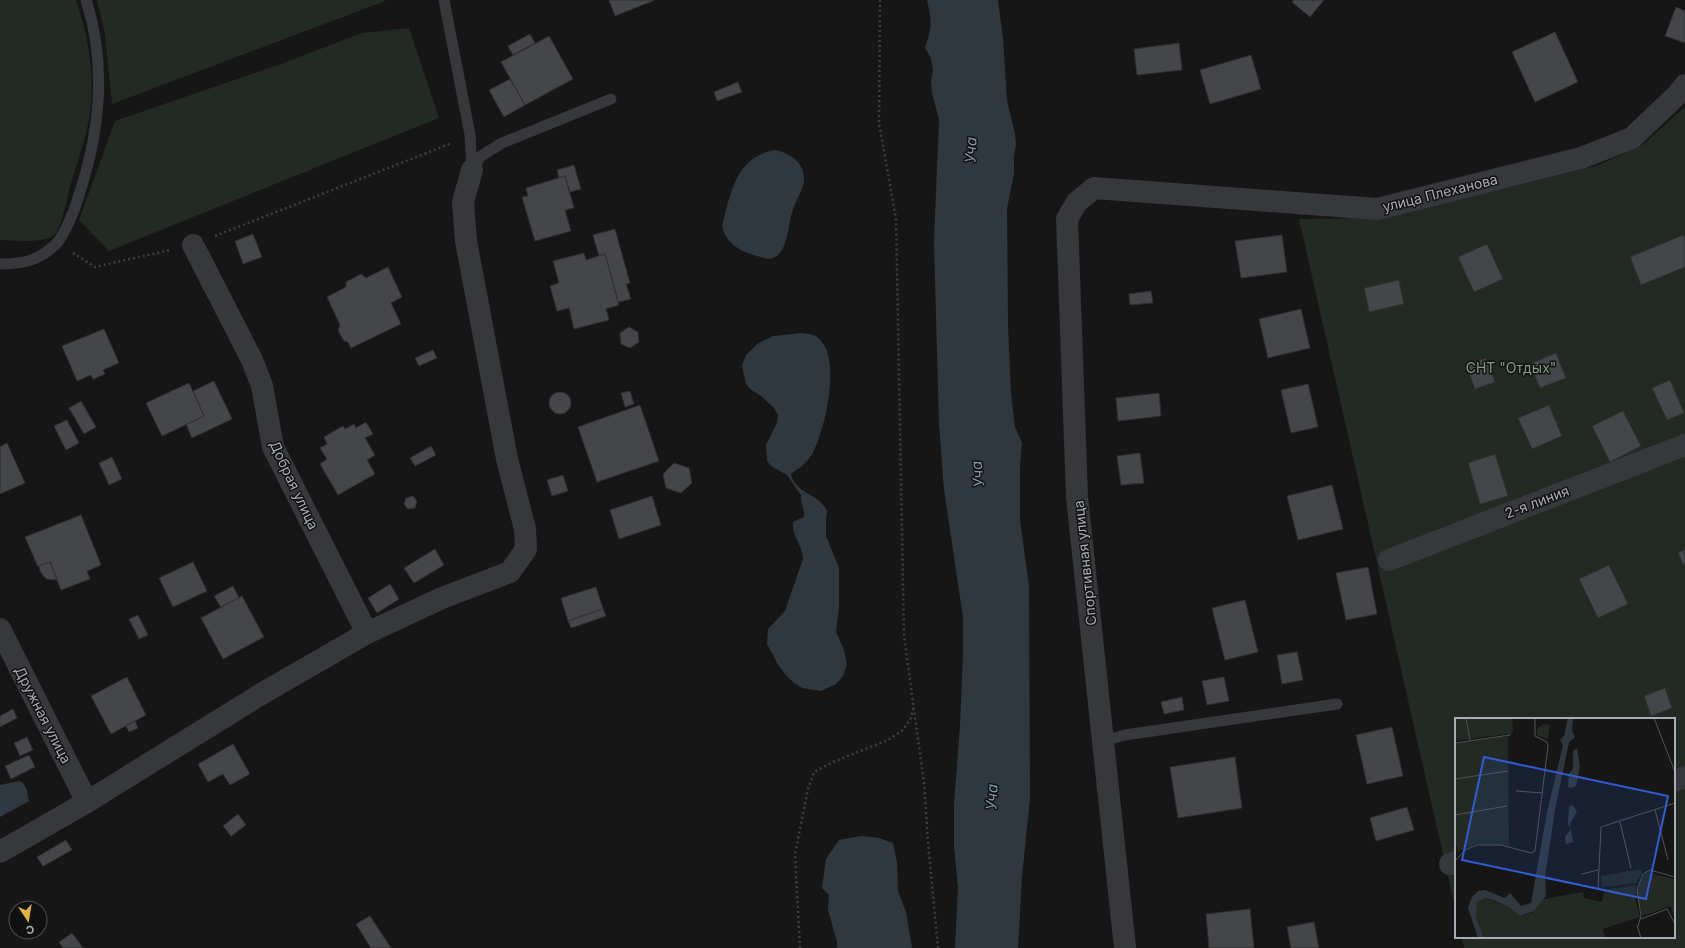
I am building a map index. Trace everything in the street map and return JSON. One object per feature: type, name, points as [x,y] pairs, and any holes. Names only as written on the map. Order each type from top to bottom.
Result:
[{"type":"street","name":"улица Плеханова","points":[[1094,188],[1377,208],[1581,158],[1632,138],[1677,95],[1685,85]]},
{"type":"street","points":[[0,852],[87,802],[226,714],[368,633],[442,598],[510,572],[526,549],[525,529],[507,459],[466,241],[463,202],[472,170]]},
{"type":"street","name":"Спортивная улица","points":[[1094,188],[1077,202],[1067,219],[1077,497],[1125,948]]},
{"type":"street","name":"Добрая улица","points":[[193,245],[252,360],[262,386],[273,447],[368,633]]},
{"type":"street","name":"2-я линия","points":[[1389,560],[1685,445]]},
{"type":"street","name":"Дружная улица","points":[[0,629],[87,802]]},
{"type":"street","points":[[1675,781],[1685,777]]},
{"type":"lane","points":[[0,264],[21,264],[42,255],[57,243],[74,212],[84,180],[96,127],[100,88],[99,62],[94,29],[86,0]]},
{"type":"lane","points":[[444,0],[470,135],[472,170]]},
{"type":"lane","points":[[472,170],[481,156],[502,144],[611,99]]},
{"type":"lane","points":[[1103,741],[1125,735],[1337,704]]},
{"type":"path","points":[[880,0],[879,124],[896,218],[904,636],[924,783],[938,948]]},
{"type":"path","points":[[57,243],[95,267],[193,245],[470,135]]},
{"type":"path","points":[[800,948],[795,854],[808,789],[814,772],[833,762],[888,740],[903,730],[911,718],[914,704]]},
{"type":"green space","points":[[0,0],[76,0],[88,44],[92,89],[89,119],[62,218],[56,233],[46,239],[21,241],[0,240]]},
{"type":"green space","points":[[97,0],[385,1],[112,104],[105,34]]},
{"type":"green space","points":[[409,28],[439,118],[109,251],[79,220],[115,121],[278,65],[362,33]]},
{"type":"green space","name":"СНТ \"Отдых\"","points":[[1685,107],[1685,948],[1464,948],[1462,938],[1675,938],[1675,718],[1455,718],[1455,908],[1299,219],[1383,218],[1596,166],[1641,146]]},
{"type":"water","name":"Уча","points":[[927,0],[998,0],[1003,39],[1007,101],[1015,134],[1016,145],[1014,156],[1014,173],[1007,209],[1008,325],[1011,394],[1015,427],[1022,443],[1020,465],[1020,521],[1029,585],[1030,798],[1022,877],[1018,948],[955,948],[958,888],[954,846],[954,804],[960,726],[963,617],[944,490],[939,424],[934,241],[939,120],[932,93],[931,81],[933,70],[931,58],[925,48],[929,35],[930,24],[930,14]]},
{"type":"water","points":[[776,150],[788,154],[798,162],[803,172],[804,181],[793,209],[786,242],[781,252],[775,258],[767,259],[745,252],[735,246],[727,238],[722,226],[732,189],[744,168],[752,160],[763,154]]},
{"type":"water","points":[[803,333],[814,335],[818,338],[822,342],[827,352],[830,366],[829,398],[822,430],[812,454],[806,462],[791,475],[798,487],[819,501],[827,511],[826,536],[839,568],[839,608],[836,632],[844,650],[847,664],[843,676],[836,684],[821,691],[802,688],[794,683],[777,663],[767,644],[768,629],[785,611],[803,559],[801,549],[795,536],[793,522],[804,517],[804,514],[801,495],[787,475],[771,466],[767,461],[766,445],[777,423],[778,415],[774,408],[746,384],[742,366],[746,355],[757,344],[773,336]]},
{"type":"water","points":[[19,781],[25,786],[29,801],[0,817],[0,785]]},
{"type":"water","points":[[861,836],[879,838],[893,843],[897,862],[898,891],[906,912],[912,948],[837,948],[837,942],[828,910],[829,895],[822,888],[826,859],[839,840]]},
{"type":"building","points":[[609,0],[655,0],[615,16]]},
{"type":"building","points":[[1294,0],[1324,0],[1310,17],[1292,2]]},
{"type":"building","points":[[1676,7],[1685,11],[1685,43],[1665,36]]},
{"type":"building","points":[[1555,32],[1578,82],[1535,102],[1512,52]]},
{"type":"building","points":[[530,34],[535,43],[513,55],[508,46]]},
{"type":"building","points":[[549,36],[573,79],[525,105],[501,62]]},
{"type":"building","points":[[1179,43],[1182,70],[1137,75],[1134,49]]},
{"type":"building","points":[[1251,55],[1261,89],[1210,104],[1200,70]]},
{"type":"building","points":[[510,79],[525,105],[504,117],[489,90]]},
{"type":"building","points":[[738,82],[742,92],[717,101],[714,92]]},
{"type":"building","points":[[574,165],[581,189],[570,192],[565,176],[559,178],[557,170]]},
{"type":"building","points":[[565,176],[574,208],[565,210],[571,231],[535,241],[522,197],[528,196],[526,188]]},
{"type":"building","points":[[615,229],[630,283],[626,284],[631,299],[618,302],[605,254],[599,256],[593,235]]},
{"type":"building","points":[[253,234],[262,257],[243,264],[235,241]]},
{"type":"building","points":[[1282,235],[1287,272],[1241,278],[1235,241]]},
{"type":"building","points":[[1683,235],[1685,239],[1685,267],[1641,285],[1630,257]]},
{"type":"building","points":[[1487,244],[1503,279],[1474,292],[1458,257]]},
{"type":"building","points":[[584,253],[586,260],[605,254],[619,305],[606,309],[609,320],[574,329],[569,308],[557,311],[550,286],[559,283],[553,261]]},
{"type":"building","points":[[388,267],[402,297],[391,303],[401,324],[351,348],[348,342],[344,341],[338,330],[340,325],[327,297],[346,287],[346,282],[361,274],[366,278]]},
{"type":"building","points":[[1399,280],[1404,304],[1369,312],[1364,288]]},
{"type":"building","points":[[1151,291],[1153,303],[1130,305],[1129,294]]},
{"type":"building","points":[[1301,309],[1310,348],[1268,358],[1259,319]]},
{"type":"building","points":[[629,327],[638,332],[639,342],[630,348],[621,344],[620,333]]},
{"type":"building","points":[[104,329],[119,363],[103,370],[105,374],[93,379],[91,375],[77,381],[62,346]]},
{"type":"building","points":[[433,350],[437,358],[419,366],[415,358]]},
{"type":"building","points":[[1556,353],[1566,378],[1540,388],[1530,364]]},
{"type":"building","points":[[1486,358],[1495,382],[1475,389],[1466,365]]},
{"type":"building","points":[[1670,380],[1684,413],[1667,420],[1652,388]]},
{"type":"building","points":[[214,381],[232,419],[192,438],[186,424],[204,416],[193,391]]},
{"type":"building","points":[[189,383],[204,416],[162,436],[146,403]]},
{"type":"building","points":[[1308,384],[1318,427],[1291,433],[1281,390]]},
{"type":"building","points":[[630,391],[634,404],[625,407],[621,393]]},
{"type":"building","points":[[556,392],[564,392],[571,399],[571,407],[564,414],[556,414],[549,407],[549,399]]},
{"type":"building","points":[[1159,393],[1161,416],[1118,421],[1116,398]]},
{"type":"building","points":[[81,401],[96,427],[84,434],[69,408]]},
{"type":"building","points":[[640,405],[659,461],[597,482],[578,427]]},
{"type":"building","points":[[1549,405],[1562,436],[1532,449],[1518,418]]},
{"type":"building","points":[[1623,411],[1641,446],[1610,462],[1592,426]]},
{"type":"building","points":[[67,420],[79,443],[66,450],[54,426]]},
{"type":"building","points":[[366,422],[373,434],[365,438],[375,455],[367,460],[375,474],[338,495],[320,464],[327,459],[320,448],[327,444],[324,437],[343,426],[345,429],[354,424],[356,428]]},
{"type":"building","points":[[7,443],[25,483],[0,494],[0,447]]},
{"type":"building","points":[[431,446],[436,455],[415,466],[410,458]]},
{"type":"building","points":[[1140,453],[1144,483],[1121,485],[1117,456]]},
{"type":"building","points":[[1495,454],[1508,496],[1480,504],[1468,463]]},
{"type":"building","points":[[112,457],[122,479],[109,485],[99,463]]},
{"type":"building","points":[[674,463],[689,468],[692,483],[681,493],[666,488],[663,474]]},
{"type":"building","points":[[563,475],[568,491],[552,496],[547,480]]},
{"type":"building","points":[[1332,485],[1343,529],[1298,540],[1287,496]]},
{"type":"building","points":[[413,496],[417,501],[415,508],[408,509],[404,504],[406,498]]},
{"type":"building","points":[[652,496],[661,525],[619,539],[610,510]]},
{"type":"building","points":[[81,515],[101,565],[87,571],[90,579],[61,590],[50,562],[38,567],[25,537]]},
{"type":"building","points":[[435,549],[444,565],[414,583],[404,568]]},
{"type":"building","points":[[1685,550],[1685,564],[1683,565],[1678,552]]},
{"type":"building","points":[[50,562],[57,580],[47,579],[40,571],[39,566]]},
{"type":"building","points":[[193,562],[207,591],[173,607],[159,578]]},
{"type":"building","points":[[1609,565],[1628,604],[1598,618],[1579,579]]},
{"type":"building","points":[[1368,567],[1377,614],[1346,620],[1336,573]]},
{"type":"building","points":[[390,584],[399,599],[377,613],[368,598]]},
{"type":"building","points":[[233,586],[239,598],[221,607],[214,596]]},
{"type":"building","points":[[596,587],[603,609],[568,621],[561,598]]},
{"type":"building","points":[[242,596],[264,637],[223,659],[201,618]]},
{"type":"building","points":[[1245,600],[1258,652],[1225,660],[1212,608]]},
{"type":"building","points":[[603,609],[606,616],[571,628],[568,621]]},
{"type":"building","points":[[138,615],[148,635],[139,639],[129,619]]},
{"type":"building","points":[[1297,652],[1303,680],[1282,684],[1277,655]]},
{"type":"building","points":[[127,677],[146,715],[111,734],[91,696]]},
{"type":"building","points":[[1224,677],[1229,701],[1207,705],[1202,681]]},
{"type":"building","points":[[1665,688],[1672,708],[1651,716],[1644,696]]},
{"type":"building","points":[[1182,697],[1184,710],[1164,714],[1161,702]]},
{"type":"building","points":[[13,709],[17,718],[0,727],[0,716]]},
{"type":"building","points":[[135,721],[138,728],[129,732],[126,726]]},
{"type":"building","points":[[1392,727],[1403,776],[1367,784],[1356,735]]},
{"type":"building","points":[[27,737],[33,750],[20,756],[14,743]]},
{"type":"building","points":[[233,744],[250,774],[230,785],[223,774],[208,782],[198,764]]},
{"type":"building","points":[[29,755],[35,767],[11,779],[5,766]]},
{"type":"building","points":[[1235,757],[1242,808],[1178,818],[1170,767]]},
{"type":"building","points":[[1407,807],[1414,830],[1376,841],[1370,818]]},
{"type":"building","points":[[238,814],[246,825],[231,836],[223,826]]},
{"type":"building","points":[[66,840],[72,850],[43,866],[37,857]]},
{"type":"building","points":[[1250,909],[1254,948],[1209,948],[1206,914]]},
{"type":"building","points":[[370,916],[391,948],[371,948],[369,945],[356,924]]},
{"type":"building","points":[[1314,922],[1319,948],[1291,948],[1287,927]]},
{"type":"building","points":[[72,933],[83,948],[63,948],[59,942]]}]
